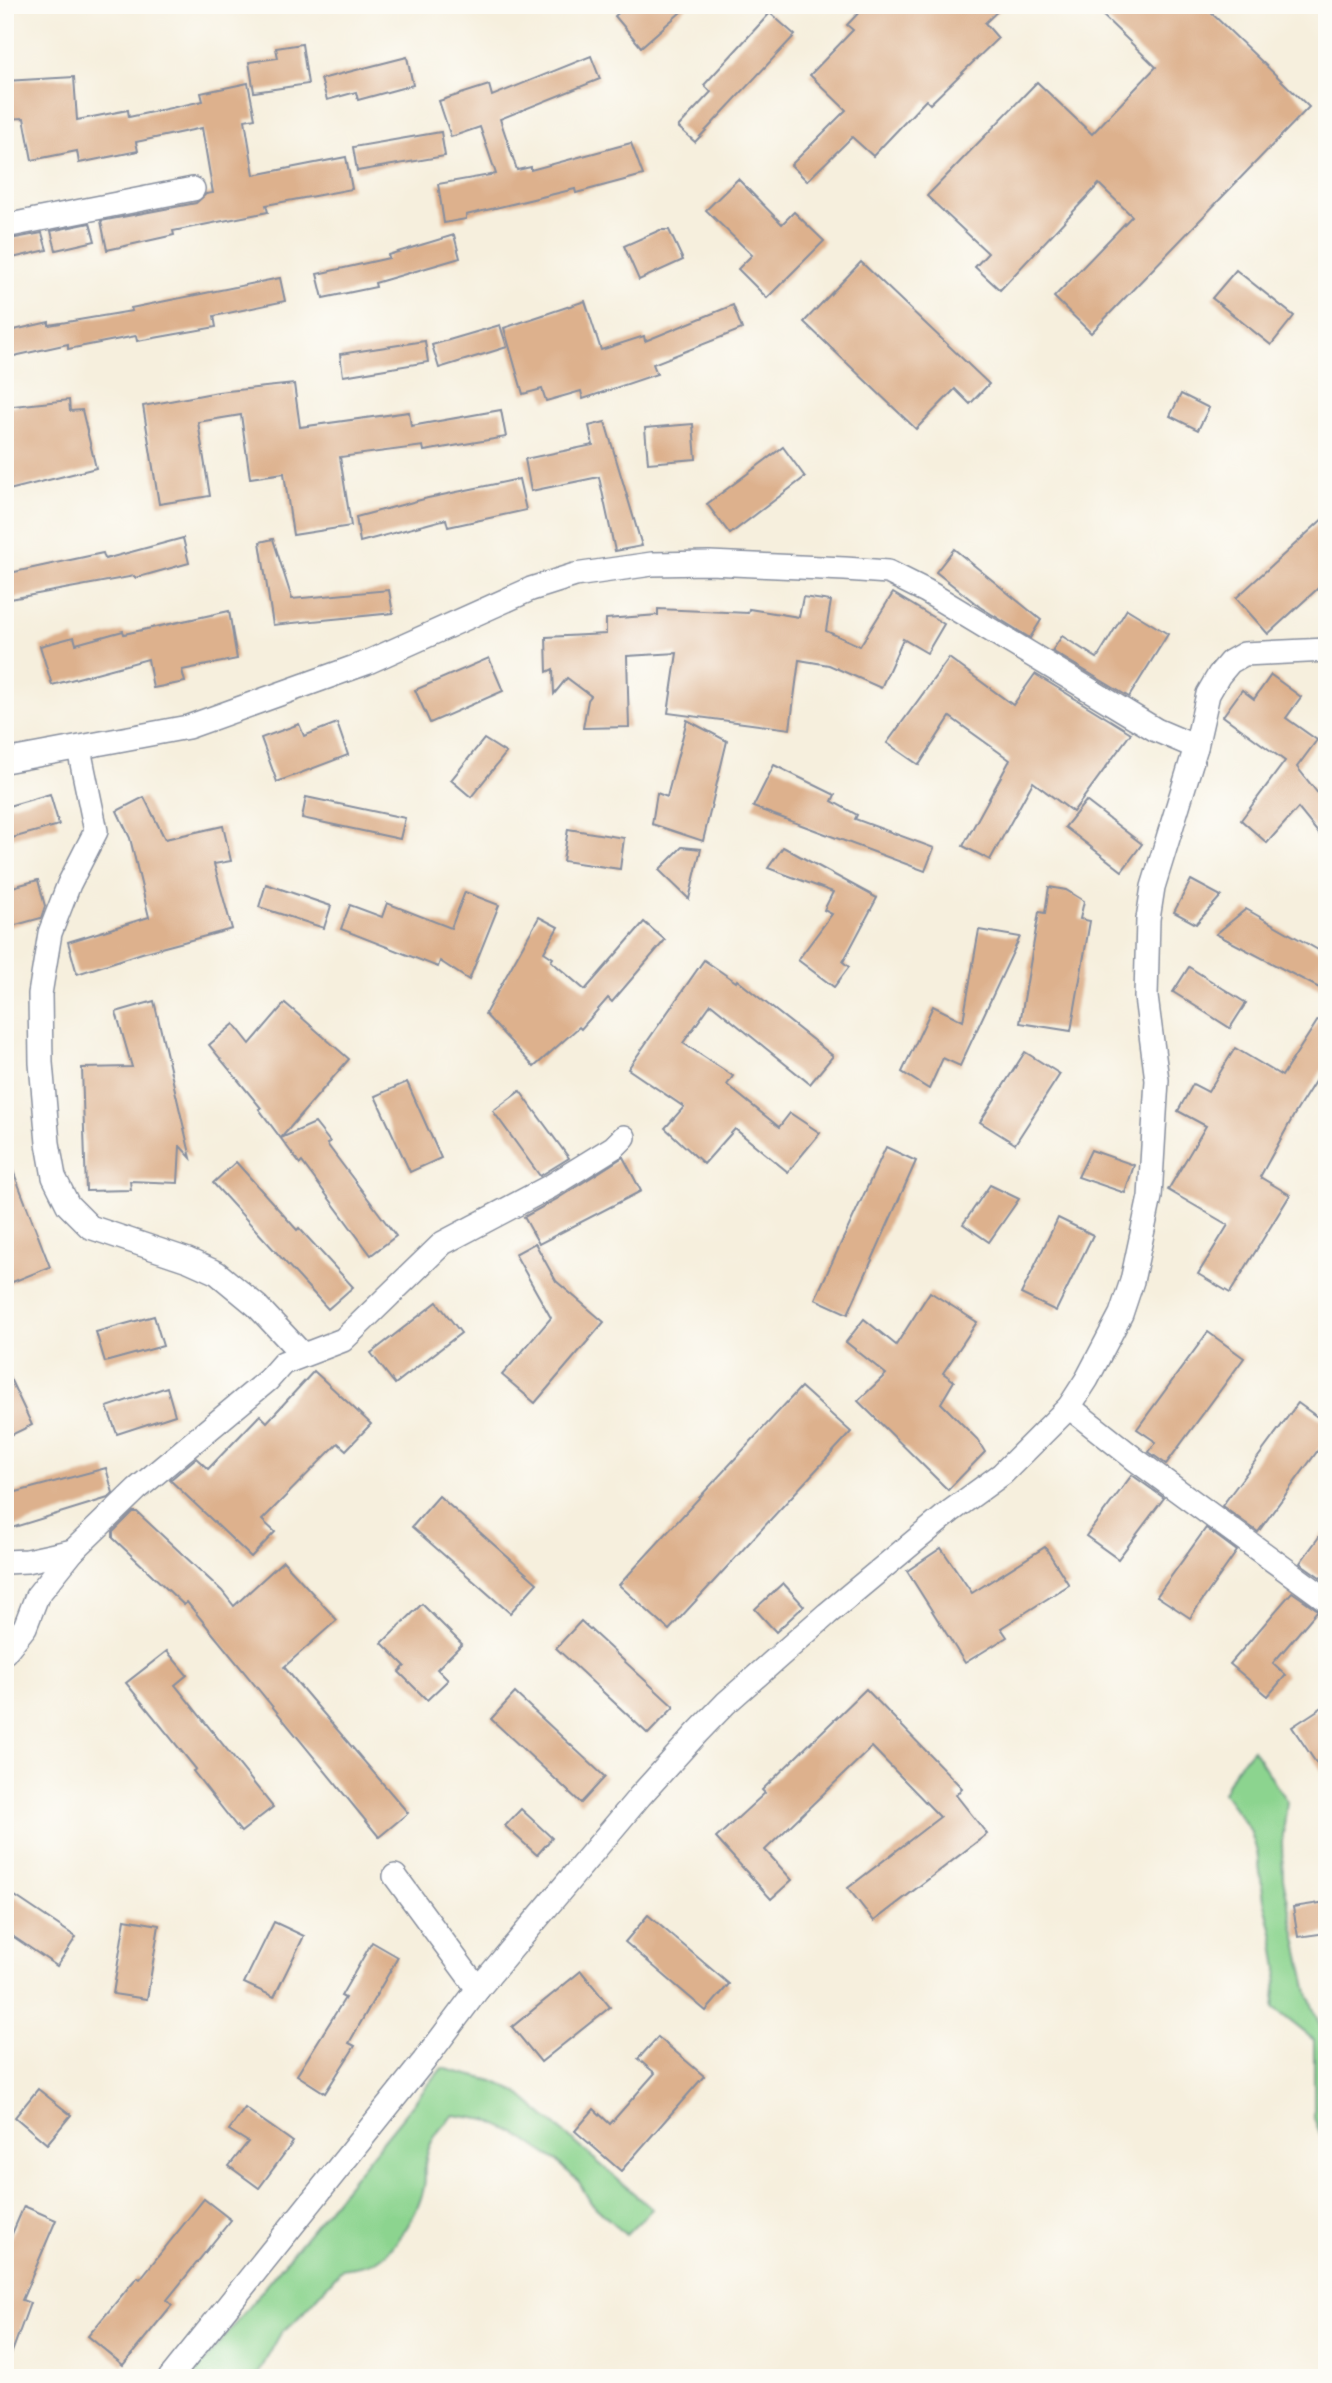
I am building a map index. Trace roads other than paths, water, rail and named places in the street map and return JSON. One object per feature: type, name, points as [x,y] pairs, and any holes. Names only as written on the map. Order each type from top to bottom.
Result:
[{"type":"street","points":[[5,226],[193,189]]},
{"type":"street","points":[[5,761],[188,727],[366,663],[531,589],[575,575],[625,566],[698,563],[888,572],[926,591],[1156,730],[1196,747]]},
{"type":"street","points":[[170,2378],[416,2072],[478,1989],[640,1796],[726,1703],[951,1511],[1002,1474],[1069,1406],[1087,1379],[1121,1314],[1143,1235],[1150,1197],[1157,1080],[1146,997],[1148,919],[1153,887],[1196,747],[1208,694],[1230,662],[1244,654],[1327,650]]},
{"type":"street","points":[[79,749],[96,831],[69,884],[50,933],[40,994],[41,1063],[48,1143],[54,1177],[68,1205],[90,1227],[188,1260],[217,1273],[257,1306],[302,1354]]},
{"type":"street","points":[[5,1652],[25,1628],[37,1597],[73,1551],[137,1489],[268,1380],[283,1363],[343,1340],[443,1243],[551,1186],[614,1147],[624,1137]]},
{"type":"street","points":[[1069,1406],[1136,1460],[1327,1600]]},
{"type":"street","points":[[5,1562],[27,1561],[73,1551]]},
{"type":"street","points":[[395,1876],[478,1989]]}]
